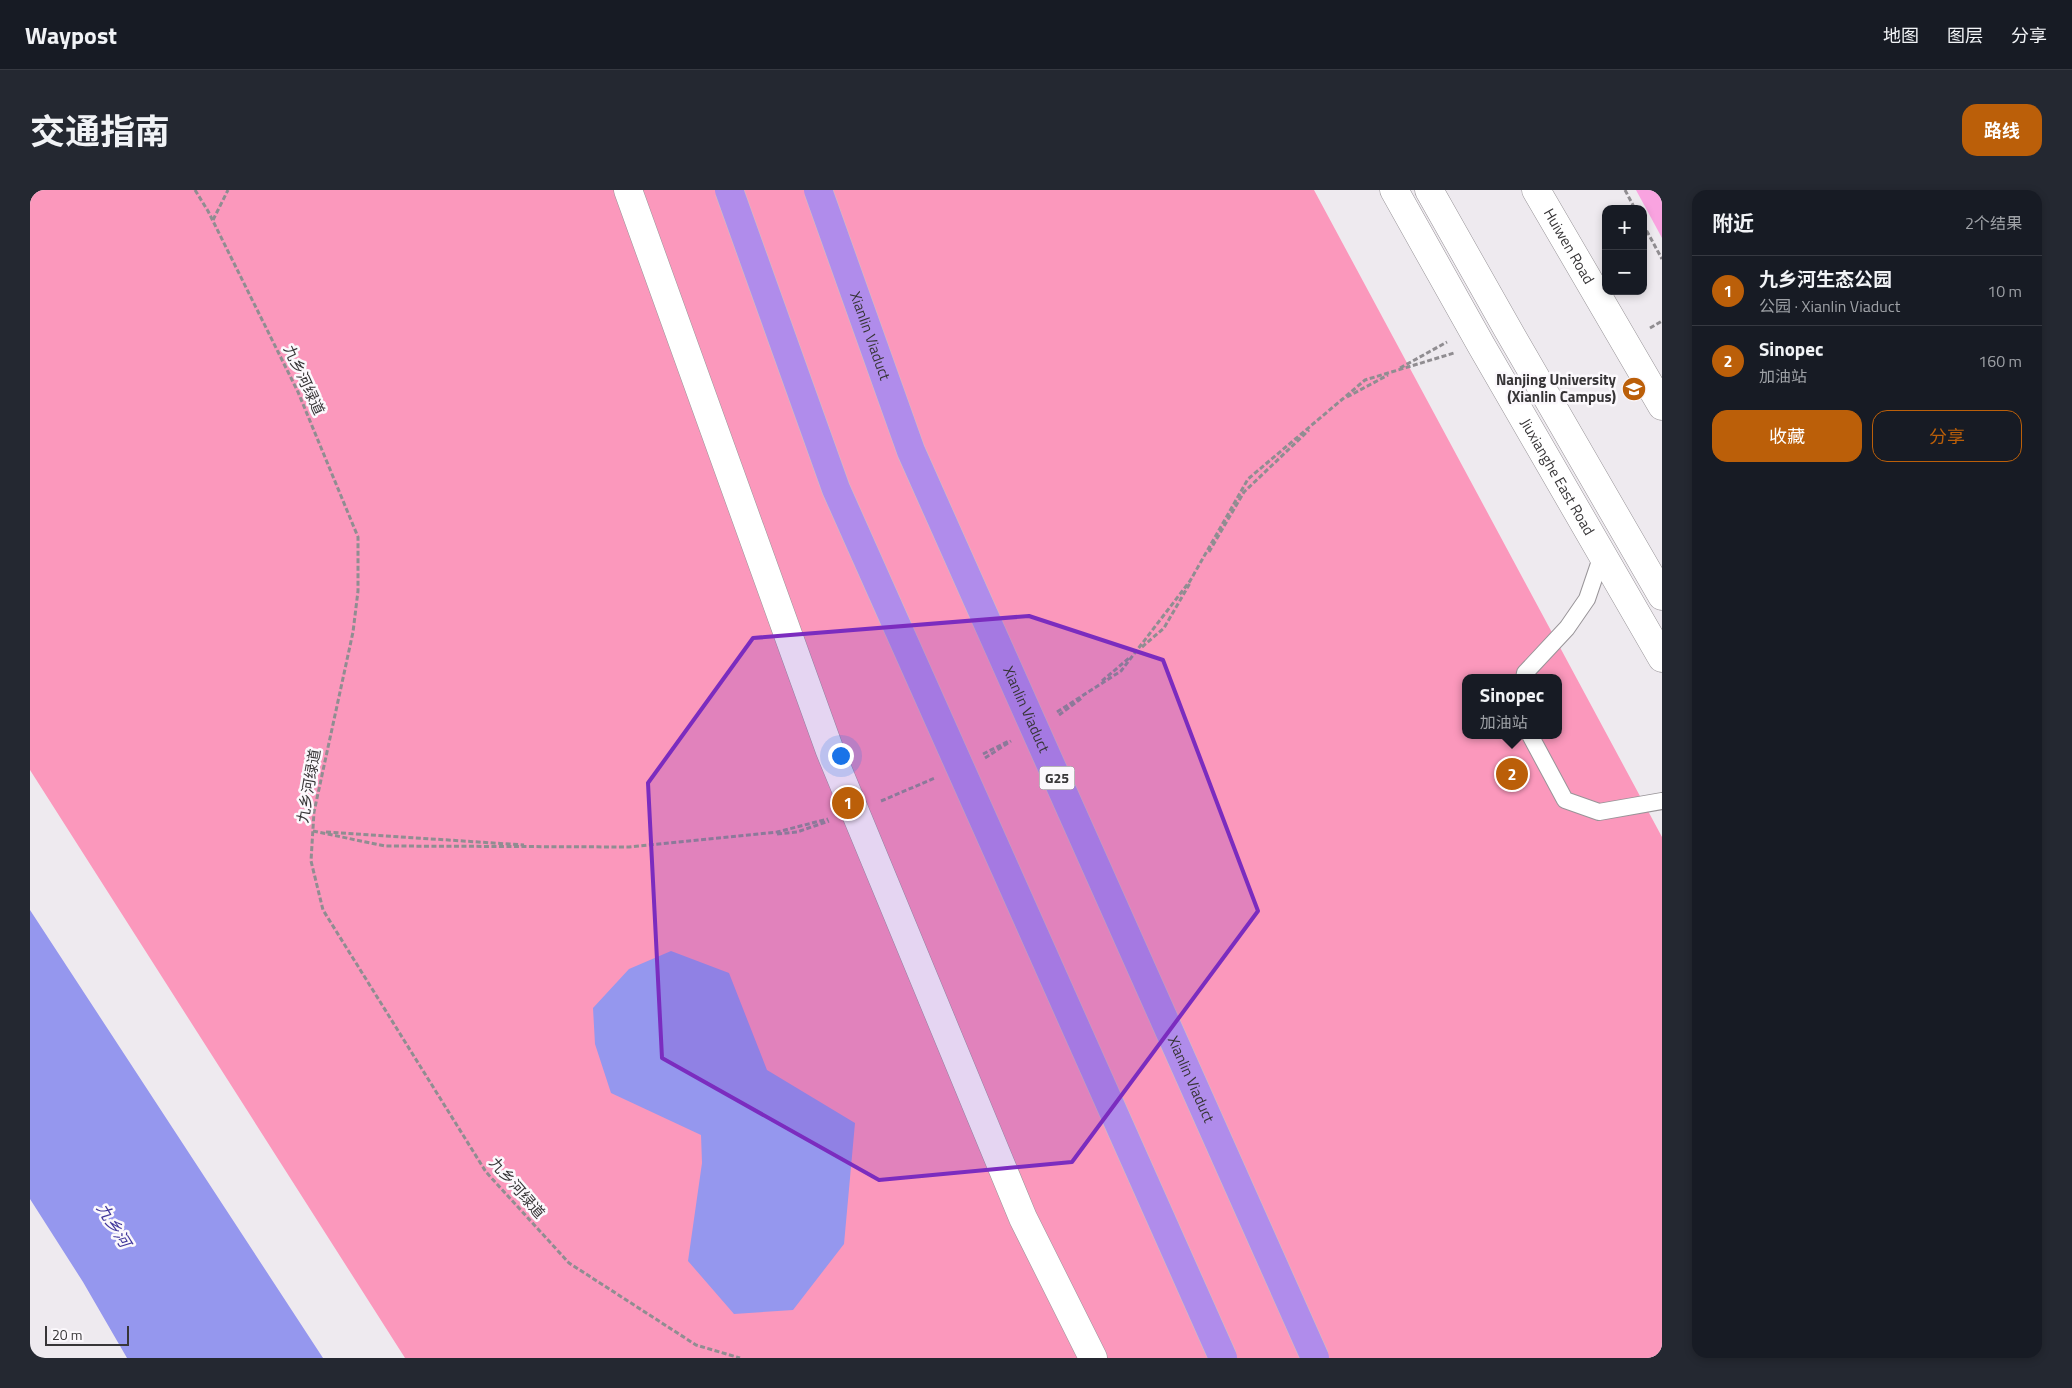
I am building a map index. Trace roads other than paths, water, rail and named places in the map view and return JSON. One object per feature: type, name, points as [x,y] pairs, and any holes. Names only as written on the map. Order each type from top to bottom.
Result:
[{"type":"highway","points":[[729,190],[836,489],[1223,1358]]},
{"type":"highway","name":"Xianlin Viaduct","points":[[818,190],[911,451],[1315,1358]]},
{"type":"street","points":[[628,190],[830,750],[1023,1218],[1093,1358]]},
{"type":"street","name":"Jiuxianghe East Road","points":[[1394,190],[1481,345],[1662,658]]},
{"type":"street","name":"Jiuxianghe East Road","points":[[1429,190],[1662,596]]},
{"type":"street","name":"Huiwen Road","points":[[1536,190],[1662,406]]},
{"type":"lane","points":[[1526,674],[1567,628],[1587,599],[1602,555]]},
{"type":"lane","points":[[1532,739],[1565,800],[1599,812],[1662,801]]},
{"type":"water","name":"九乡河","points":[[30,910],[323,1358],[127,1358],[83,1282],[30,1199]]},
{"type":"water","points":[[671,951],[729,973],[767,1070],[855,1123],[844,1244],[793,1310],[734,1314],[688,1261],[702,1163],[701,1135],[611,1093],[595,1044],[593,1008],[629,969]]},
{"type":"place","name":"Nanjing University (Xianlin Campus)","points":[[1634,389]]},
{"type":"place","name":"Sinopec","points":[[1512,774]]},
{"type":"place","name":"九乡河生态公园","points":[[848,803]]}]
